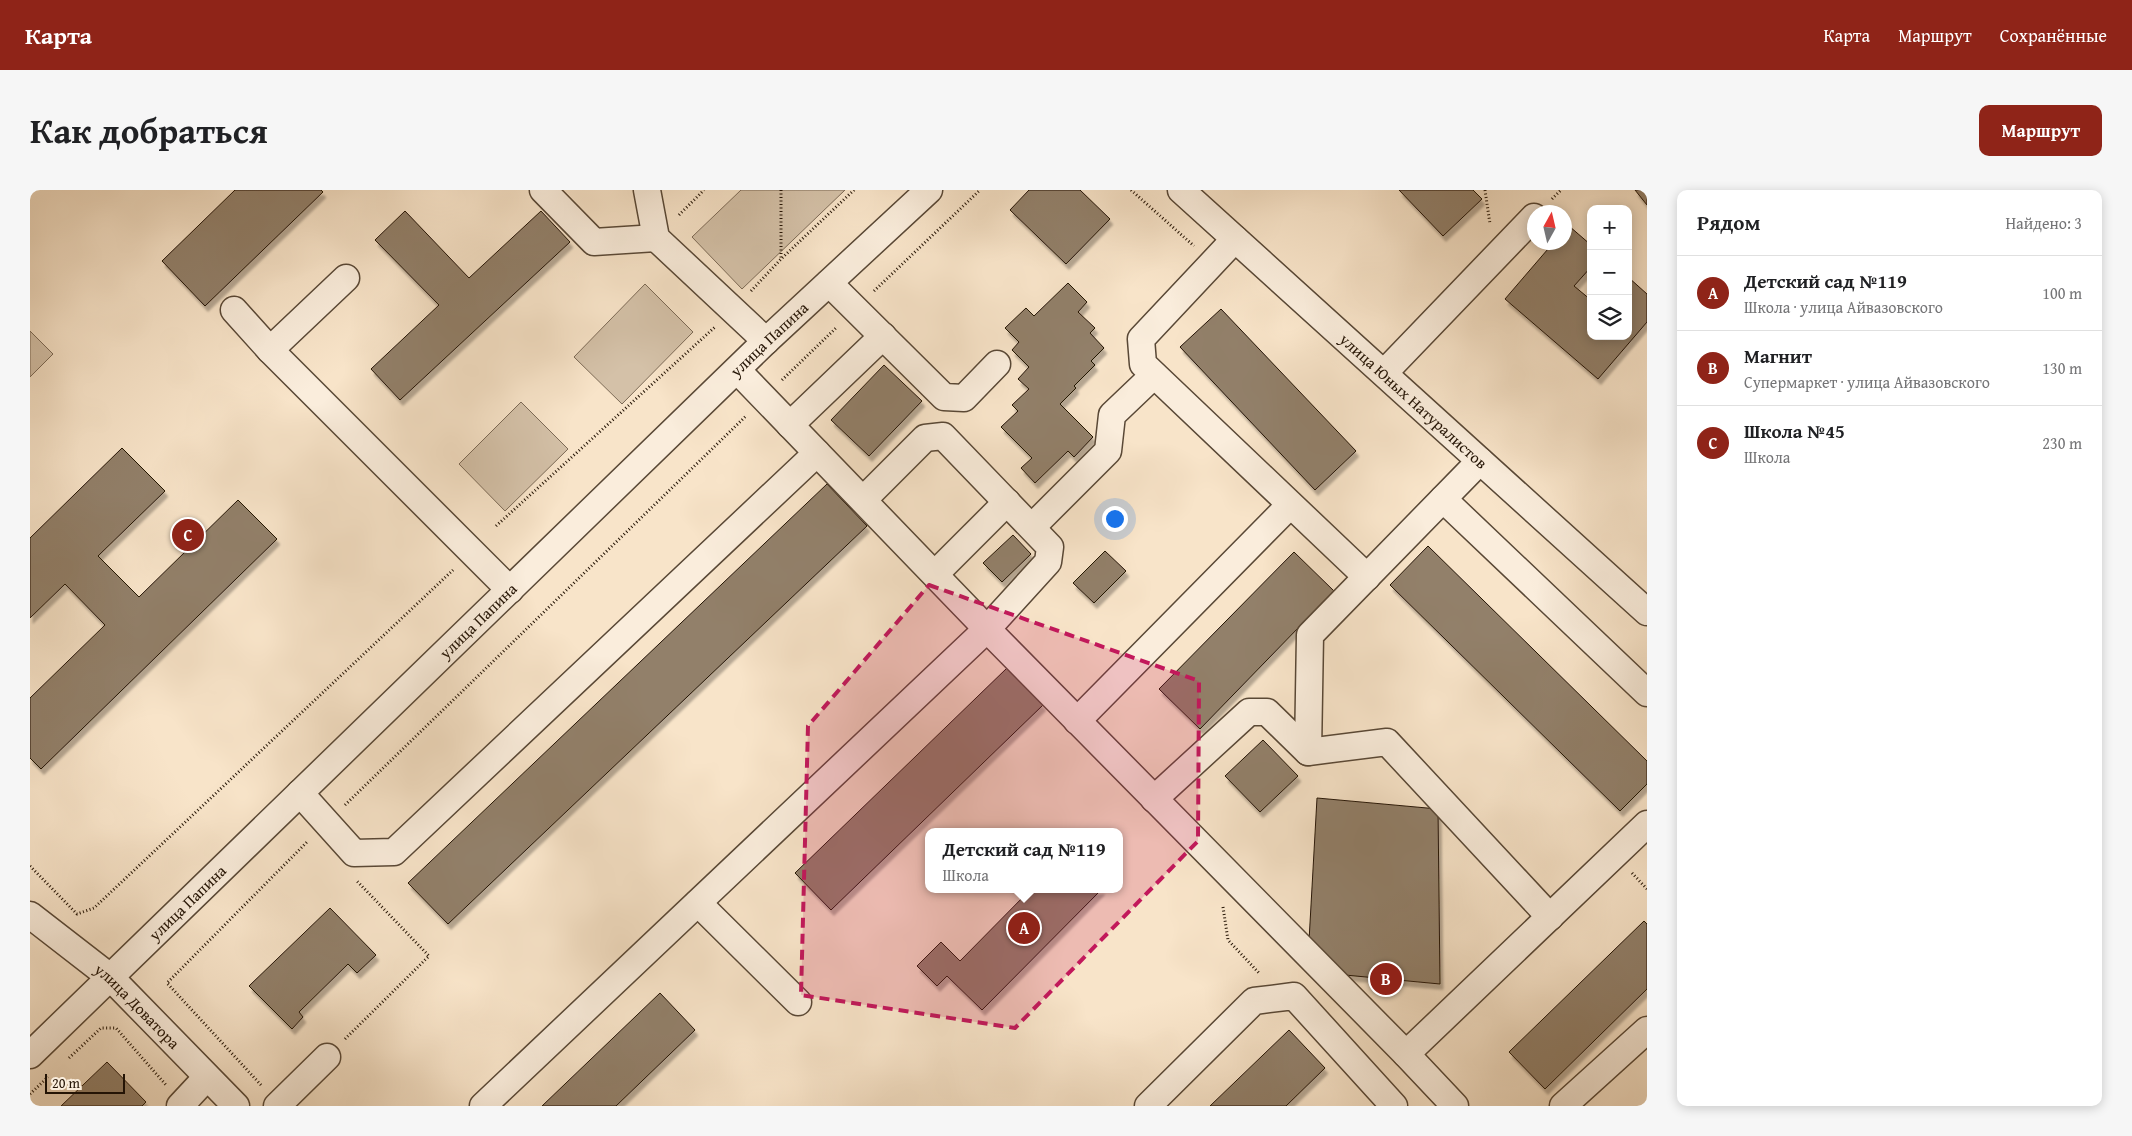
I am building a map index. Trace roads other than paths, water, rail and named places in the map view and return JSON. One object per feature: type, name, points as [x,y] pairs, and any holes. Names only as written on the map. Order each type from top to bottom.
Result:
[{"type":"street","points":[[543,190],[594,242],[656,238]]},
{"type":"street","points":[[647,190],[656,238],[766,341]]},
{"type":"street","name":"улица Папина","points":[[30,1055],[766,341],[929,190]]},
{"type":"street","name":"улица Юных Натуралистов","points":[[1181,190],[1647,612]]},
{"type":"street","points":[[1384,373],[1527,225]]},
{"type":"street","points":[[1235,239],[1141,339],[1143,364],[1366,577]]},
{"type":"street","points":[[270,350],[346,278]]},
{"type":"street","points":[[829,283],[944,397],[964,398],[997,364]]},
{"type":"street","points":[[234,310],[270,350],[510,590]]},
{"type":"street","points":[[790,425],[883,336]]},
{"type":"street","points":[[737,370],[987,630],[1406,1054],[1455,1106]]},
{"type":"street","points":[[1032,527],[1108,451],[1112,415],[1154,375]]},
{"type":"street","points":[[483,1106],[987,630],[1048,562],[1050,547],[943,436],[925,438],[863,500]]},
{"type":"street","points":[[300,793],[354,853],[394,852],[817,453]]},
{"type":"street","points":[[1308,752],[1310,635],[1480,461]]},
{"type":"street","points":[[1443,499],[1647,693]]},
{"type":"street","points":[[935,574],[1007,502]]},
{"type":"street","points":[[1077,721],[1290,505]]},
{"type":"street","points":[[1154,799],[1249,712],[1266,712],[1308,752]]},
{"type":"street","points":[[1308,752],[1387,742],[1550,917]]},
{"type":"street","points":[[1406,1054],[1647,824]]},
{"type":"street","points":[[698,903],[798,1002]]},
{"type":"street","name":"улица Доватора","points":[[30,915],[110,978],[236,1106]]},
{"type":"street","points":[[1148,1106],[1254,1001],[1294,996],[1394,1106]]},
{"type":"street","points":[[1563,1106],[1647,1030]]},
{"type":"street","points":[[278,1105],[327,1058]]},
{"type":"street","points":[[181,1105],[207,1077]]},
{"type":"place","name":"Школа №45","points":[[188,535]]},
{"type":"place","name":"Детский сад №119","points":[[1024,928]]},
{"type":"place","name":"Магнит","points":[[1386,979]]}]
